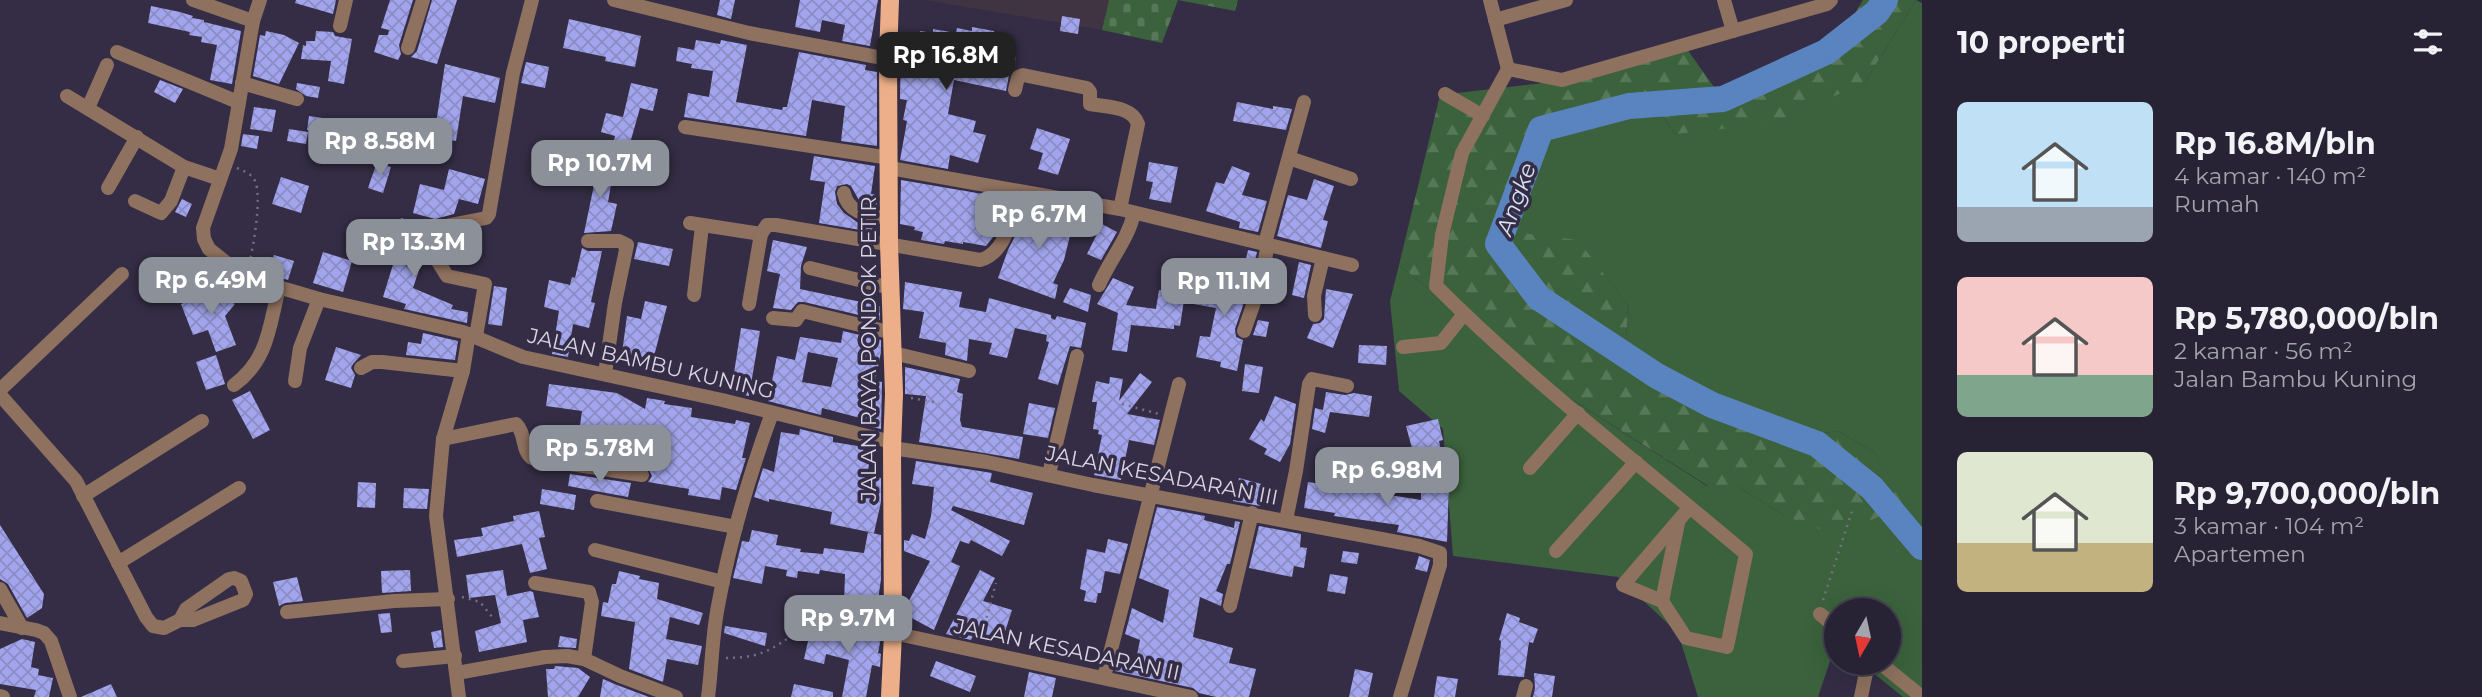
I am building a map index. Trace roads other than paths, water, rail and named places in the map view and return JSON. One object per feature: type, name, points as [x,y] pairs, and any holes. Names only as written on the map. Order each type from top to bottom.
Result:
[{"type":"main road","name":"JALAN RAYA PONDOK PETIR","points":[[890,0],[889,244],[894,394],[893,631],[890,697]]},
{"type":"street","points":[[193,0],[253,20]]},
{"type":"street","points":[[67,96],[184,167],[220,179],[227,162],[253,20],[260,0]]},
{"type":"street","points":[[340,26],[346,0]]},
{"type":"street","points":[[408,48],[424,0]]},
{"type":"street","points":[[459,697],[436,516],[443,439],[485,284],[447,276],[434,256],[437,231],[443,225],[486,218],[489,214],[513,73],[532,0]]},
{"type":"street","points":[[614,0],[749,33],[888,59]]},
{"type":"street","points":[[1490,0],[1508,69],[1462,153],[1442,235],[1436,286],[1464,314],[1578,413],[1636,462],[1690,507],[1746,554],[1727,647],[1686,638],[1662,601],[1623,585],[1690,507]]},
{"type":"street","points":[[1495,20],[1566,0]]},
{"type":"street","points":[[1724,0],[1733,30]]},
{"type":"street","points":[[1508,69],[1562,80],[1733,30],[1798,6],[1827,4],[1830,0]]},
{"type":"street","points":[[117,52],[239,103]]},
{"type":"street","points":[[88,108],[107,65]]},
{"type":"street","points":[[1016,90],[1018,77],[1025,75],[1087,88],[1090,92],[1090,104],[1128,111],[1135,116],[1138,124],[1127,211],[1128,233],[1099,285]]},
{"type":"street","points":[[242,83],[297,99]]},
{"type":"street","points":[[1445,94],[1483,116]]},
{"type":"street","points":[[1244,331],[1260,285],[1267,243],[1304,102]]},
{"type":"street","points":[[685,127],[890,163],[1017,191],[1127,211],[1352,265]]},
{"type":"street","points":[[108,188],[137,137]]},
{"type":"street","points":[[1289,158],[1350,179]]},
{"type":"street","points":[[135,201],[161,213],[171,201],[184,167]]},
{"type":"street","name":"JALAN BAMBU KUNING","points":[[220,179],[203,228],[204,239],[209,249],[245,276],[319,299],[472,335],[523,357],[772,413],[892,445]]},
{"type":"street","points":[[749,304],[761,234],[767,225],[973,259],[985,258],[990,256],[1009,228],[1017,191]]},
{"type":"street","points":[[844,193],[849,206],[859,212],[890,219]]},
{"type":"street","points":[[694,295],[696,224],[761,234]]},
{"type":"street","points":[[588,241],[619,241],[627,245],[605,374]]},
{"type":"street","points":[[1315,315],[1314,296],[1323,258]]},
{"type":"street","points":[[810,268],[891,288]]},
{"type":"street","points":[[0,390],[122,274]]},
{"type":"street","points":[[234,385],[253,370],[263,353],[279,288]]},
{"type":"street","points":[[295,380],[300,348],[319,299]]},
{"type":"street","points":[[773,318],[796,320],[802,311],[893,333]]},
{"type":"street","points":[[1403,347],[1441,343],[1464,314]]},
{"type":"street","points":[[893,353],[969,370]]},
{"type":"street","points":[[1049,474],[1077,356]]},
{"type":"street","points":[[361,368],[372,362],[382,362],[463,371]]},
{"type":"street","points":[[1286,520],[1309,384],[1312,379],[1347,386]]},
{"type":"street","points":[[1104,677],[1180,384]]},
{"type":"street","points":[[0,395],[76,481],[150,624],[158,629],[180,620]]},
{"type":"street","points":[[708,697],[714,625],[723,582],[736,527],[772,413]]},
{"type":"street","points":[[1530,468],[1578,413]]},
{"type":"street","points":[[83,496],[202,421]]},
{"type":"street","points":[[443,439],[516,424],[520,427],[527,454],[532,458],[642,475]]},
{"type":"street","name":"JALAN KESADARAN III","points":[[892,445],[1252,513],[1419,546],[1440,553],[1440,565],[1400,697]]},
{"type":"street","points":[[1556,551],[1636,462]]},
{"type":"street","points":[[118,563],[239,488]]},
{"type":"street","points":[[597,501],[736,527]]},
{"type":"street","points":[[1230,606],[1252,513]]},
{"type":"street","points":[[1662,601],[1679,520]]},
{"type":"street","points":[[595,550],[723,582]]},
{"type":"street","points":[[535,583],[583,590],[592,597],[584,659]]},
{"type":"street","points":[[0,589],[22,628]]},
{"type":"street","points":[[287,612],[394,601],[448,599]]},
{"type":"street","points":[[1820,614],[1824,617]]},
{"type":"street","points":[[0,623],[44,633],[51,640],[70,697]]},
{"type":"street","name":"JALAN KESADARAN II","points":[[893,631],[978,652],[1104,677],[1159,693],[1191,697]]},
{"type":"street","points":[[457,673],[555,655],[584,659],[676,697]]},
{"type":"street","points":[[402,661],[455,656]]},
{"type":"street","points":[[1861,697],[1865,676]]},
{"type":"street","points":[[1897,676],[1922,697]]},
{"type":"waterway","name":"Angke","points":[[1885,0],[1877,12],[1826,52],[1723,99],[1629,106],[1541,129],[1498,244],[1539,298],[1657,376],[1712,405],[1817,444],[1872,488],[1922,547]]}]
